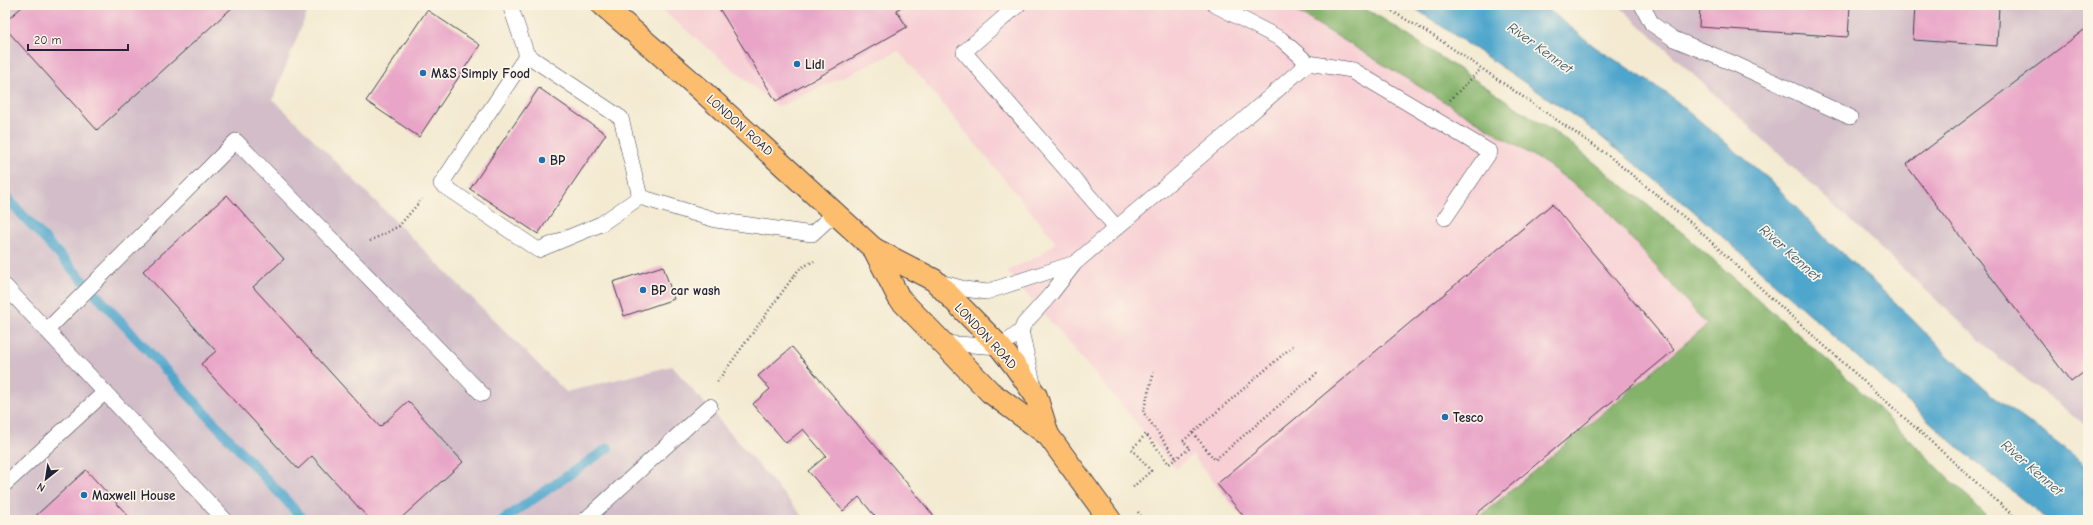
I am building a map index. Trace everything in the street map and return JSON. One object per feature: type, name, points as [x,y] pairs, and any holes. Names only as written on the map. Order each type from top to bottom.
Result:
[{"type":"main road","name":"LONDON ROAD","points":[[603,5],[700,89],[874,249],[934,280],[1000,347],[1036,396],[1048,435]]},
{"type":"main road","name":"LONDON ROAD","points":[[874,249],[899,298],[990,392],[1048,435],[1110,520]]},
{"type":"lane","points":[[510,5],[527,55],[621,118],[640,196]]},
{"type":"lane","points":[[1018,5],[964,52],[1116,227]]},
{"type":"lane","points":[[1215,5],[1281,40],[1308,63],[1352,70],[1490,152],[1445,218]]},
{"type":"lane","points":[[1642,5],[1652,24],[1674,39],[1742,66],[1850,117]]},
{"type":"lane","points":[[527,55],[441,184],[538,250],[601,224],[640,196]]},
{"type":"lane","points":[[942,343],[1000,347],[1021,331],[1024,324],[1051,294],[1075,263],[1308,63]]},
{"type":"lane","points":[[47,330],[104,271],[236,141],[482,394]]},
{"type":"lane","points":[[640,196],[716,220],[812,234],[835,213]]},
{"type":"lane","points":[[934,280],[965,289],[986,292],[1075,263]]},
{"type":"lane","points":[[5,286],[225,520]]},
{"type":"lane","points":[[1021,331],[1036,396]]},
{"type":"lane","points":[[5,484],[105,392]]},
{"type":"lane","points":[[585,520],[710,406]]},
{"type":"path","points":[[1382,5],[1440,40],[1480,69],[1605,153],[1690,222],[1768,295],[2018,520]]},
{"type":"path","points":[[1433,117],[1480,69]]},
{"type":"path","points":[[345,254],[399,226],[423,198]]},
{"type":"path","points":[[710,406],[718,379],[799,269],[815,260]]},
{"type":"path","points":[[1134,487],[1151,471],[1132,449],[1146,434],[1170,464],[1190,448],[1183,441],[1294,345]]},
{"type":"path","points":[[1154,372],[1143,412],[1176,458]]},
{"type":"path","points":[[1193,433],[1215,460],[1317,373]]},
{"type":"shaded area","points":[[5,5],[310,5],[273,99],[566,392],[672,366],[806,520],[5,520]]},
{"type":"shaded area","points":[[656,5],[1286,5],[1548,165],[1604,207],[1708,326],[1476,520],[1244,520],[1192,455],[1176,469],[1007,271],[1040,255],[1056,242],[899,51],[778,107]]},
{"type":"shaded area","points":[[1618,5],[2088,5],[2088,427],[2000,359]]},
{"type":"green space","points":[[1286,5],[1358,5],[1383,19],[1566,140],[1685,235],[1843,374],[1991,520],[1476,520],[1707,325],[1604,207],[1548,165]]},
{"type":"water","name":"River Kennet","points":[[1410,5],[1543,5],[1595,47],[1668,94],[1771,181],[1826,239],[1895,302],[1950,358],[1993,396],[2088,466],[2088,520],[2048,520],[1966,454],[1690,208],[1580,120]]},
{"type":"building","points":[[24,5],[235,5],[97,130],[5,28],[5,22]]},
{"type":"building","name":"Lidl","points":[[717,5],[905,5],[896,10],[907,27],[776,101]]},
{"type":"building","points":[[1700,5],[1850,5],[1848,37],[1699,27]]},
{"type":"building","points":[[1915,5],[1999,5],[1997,46],[1913,40]]},
{"type":"building","name":"M&S Simply Food","points":[[427,10],[480,45],[419,137],[366,101]]},
{"type":"building","points":[[2088,27],[2088,369],[2071,382],[1906,165]]},
{"type":"building","points":[[539,88],[606,134],[538,234],[470,189]]},
{"type":"building","points":[[227,195],[284,259],[253,287],[380,427],[408,401],[463,462],[399,520],[370,520],[312,456],[298,469],[201,364],[216,351],[143,271]]},
{"type":"building","name":"Tesco","points":[[1552,204],[1674,350],[1469,520],[1247,520],[1217,484]]},
{"type":"building","name":"BP car wash","points":[[663,266],[674,299],[624,316],[613,282]]},
{"type":"building","points":[[792,347],[937,520],[878,520],[859,497],[843,511],[808,471],[826,456],[803,429],[786,443],[753,404],[770,389],[758,376]]},
{"type":"building","name":"Maxwell House","points":[[86,470],[132,520],[31,520]]},
{"type":"waterway","points":[[5,196],[304,520]]},
{"type":"waterway","points":[[503,520],[608,448]]},
{"type":"place","name":"Lidl","points":[[797,64]]},
{"type":"place","name":"M&S Simply Food","points":[[423,73]]},
{"type":"place","name":"BP","points":[[542,160]]},
{"type":"place","name":"BP car wash","points":[[643,290]]},
{"type":"place","name":"Tesco","points":[[1445,417]]},
{"type":"place","name":"Maxwell House","points":[[84,495]]}]
